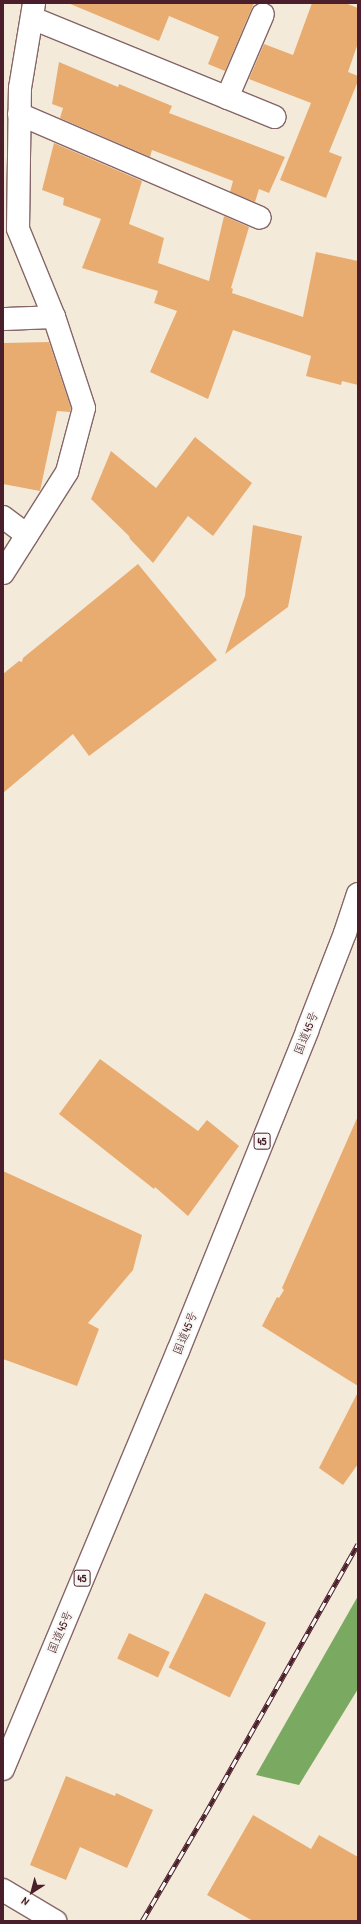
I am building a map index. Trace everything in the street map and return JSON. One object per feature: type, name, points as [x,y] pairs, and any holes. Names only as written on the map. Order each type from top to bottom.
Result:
[{"type":"main road","points":[[3,573],[67,472],[84,408],[54,318],[18,229],[19,114],[11,88],[33,11],[227,98],[275,117]]},
{"type":"main road","points":[[227,98],[263,14]]},
{"type":"main road","points":[[19,114],[260,218]]},
{"type":"main road","points":[[3,319],[54,318]]},
{"type":"main road","points":[[3,517],[27,535]]},
{"type":"main road","name":"国道45号","points":[[3,1770],[184,1336],[307,1031],[345,933],[358,894]]},
{"type":"main road","points":[[3,1890],[55,1921]]},
{"type":"green space","points":[[358,1596],[358,1689],[299,1785],[256,1775]]},
{"type":"building","points":[[68,3],[254,3],[225,71],[208,64],[219,37],[169,16],[159,41]]},
{"type":"building","points":[[312,3],[345,3],[358,8],[358,43],[348,72],[358,76],[358,81],[329,152],[342,157],[326,198],[280,180],[311,103],[249,79],[264,44],[293,55]]},
{"type":"building","points":[[59,62],[118,87],[119,84],[172,106],[169,113],[285,157],[269,193],[259,189],[255,202],[230,192],[233,181],[152,150],[150,157],[60,118],[63,108],[52,104]]},
{"type":"building","points":[[54,143],[142,181],[129,224],[164,238],[158,263],[209,281],[224,216],[249,227],[231,288],[233,289],[232,293],[303,317],[316,252],[358,261],[358,385],[342,381],[341,385],[306,376],[311,356],[233,330],[208,399],[150,372],[177,311],[154,303],[158,291],[82,268],[101,219],[63,205],[64,198],[42,190]]},
{"type":"building","points":[[49,342],[71,408],[70,412],[57,411],[40,491],[3,484],[4,343]]},
{"type":"building","points":[[195,437],[252,483],[213,536],[188,516],[153,563],[130,539],[129,536],[91,499],[111,451],[156,488]]},
{"type":"building","points":[[253,525],[302,536],[288,607],[225,654],[245,596]]},
{"type":"building","points":[[138,564],[217,660],[89,756],[73,734],[3,793],[3,674],[19,661],[22,662],[23,658]]},
{"type":"building","points":[[100,1059],[198,1131],[207,1120],[239,1146],[188,1216],[155,1187],[154,1189],[59,1114]]},
{"type":"building","points":[[358,1116],[358,1386],[262,1326],[277,1297],[279,1298],[284,1290],[282,1288]]},
{"type":"building","points":[[3,1171],[142,1235],[133,1270],[88,1323],[99,1329],[77,1386],[3,1359]]},
{"type":"building","points":[[358,1392],[358,1464],[343,1485],[319,1468]]},
{"type":"building","points":[[205,1593],[266,1623],[230,1697],[169,1668]]},
{"type":"building","points":[[129,1633],[170,1652],[158,1677],[117,1658]]},
{"type":"building","points":[[66,1776],[115,1796],[116,1793],[153,1810],[127,1868],[80,1847],[66,1880],[30,1865]]},
{"type":"building","points":[[253,1815],[311,1849],[319,1835],[358,1857],[358,1921],[253,1921],[207,1895]]},
{"type":"railway","points":[[142,1921],[205,1814],[358,1544]]}]
